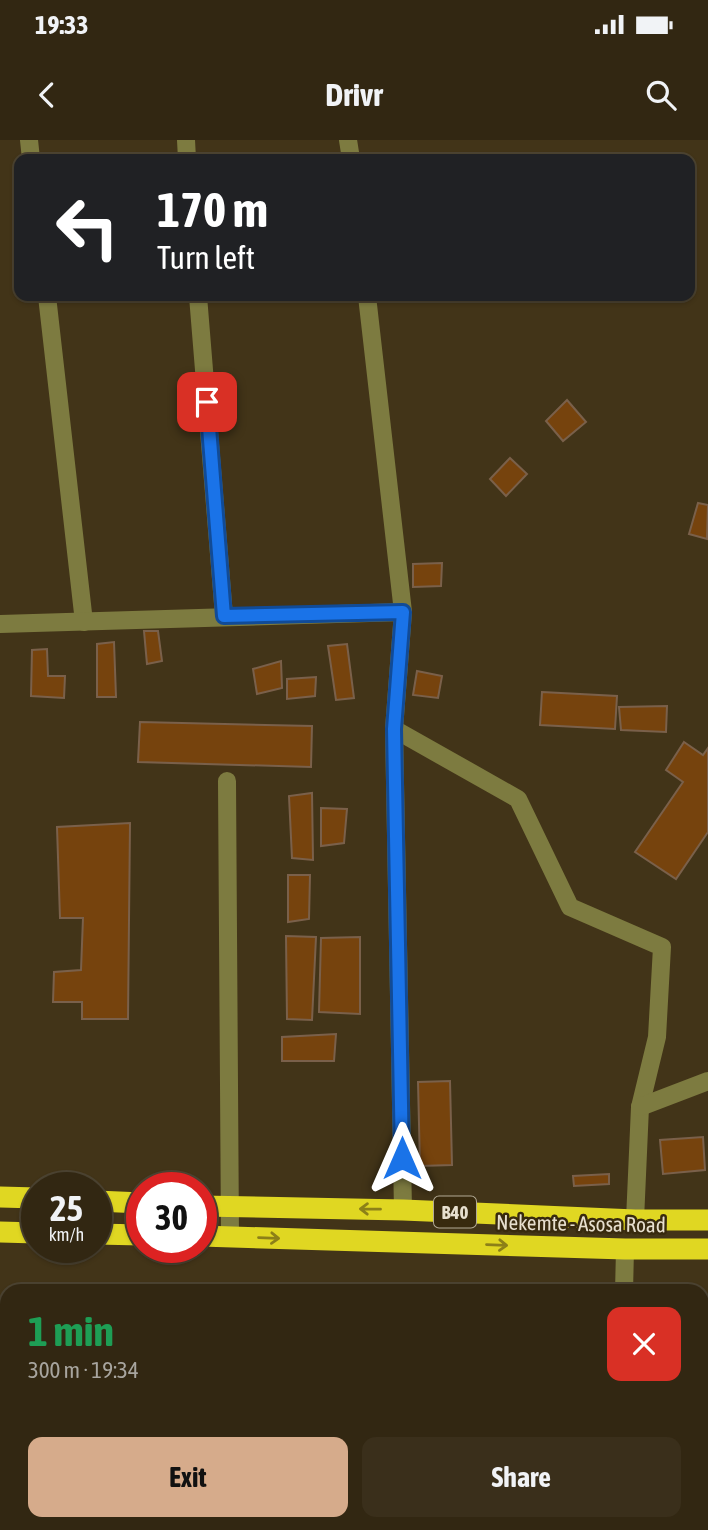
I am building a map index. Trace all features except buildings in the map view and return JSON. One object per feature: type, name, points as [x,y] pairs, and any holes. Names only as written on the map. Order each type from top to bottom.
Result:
[{"type":"highway","points":[[0,1197],[21,1198]]},
{"type":"highway","name":"B40","points":[[217,1207],[708,1220]]},
{"type":"highway","points":[[0,1232],[21,1233]]},
{"type":"highway","name":"Nekemte - Asosa Road","points":[[217,1237],[625,1249],[708,1249]]},
{"type":"street","points":[[48,301],[84,622]]},
{"type":"street","points":[[198,301],[224,616]]},
{"type":"street","points":[[368,301],[403,612],[394,729],[403,1210]]},
{"type":"street","points":[[0,624],[403,612]]},
{"type":"street","points":[[394,729],[518,799],[570,907],[662,947],[657,1037],[640,1107],[635,1220]]},
{"type":"street","points":[[227,781],[230,1237]]},
{"type":"street","points":[[640,1107],[708,1081]]},
{"type":"street","points":[[624,1284],[625,1249]]},
{"type":"route","points":[[207,402],[224,616],[403,612],[394,729],[402,1158]]}]
